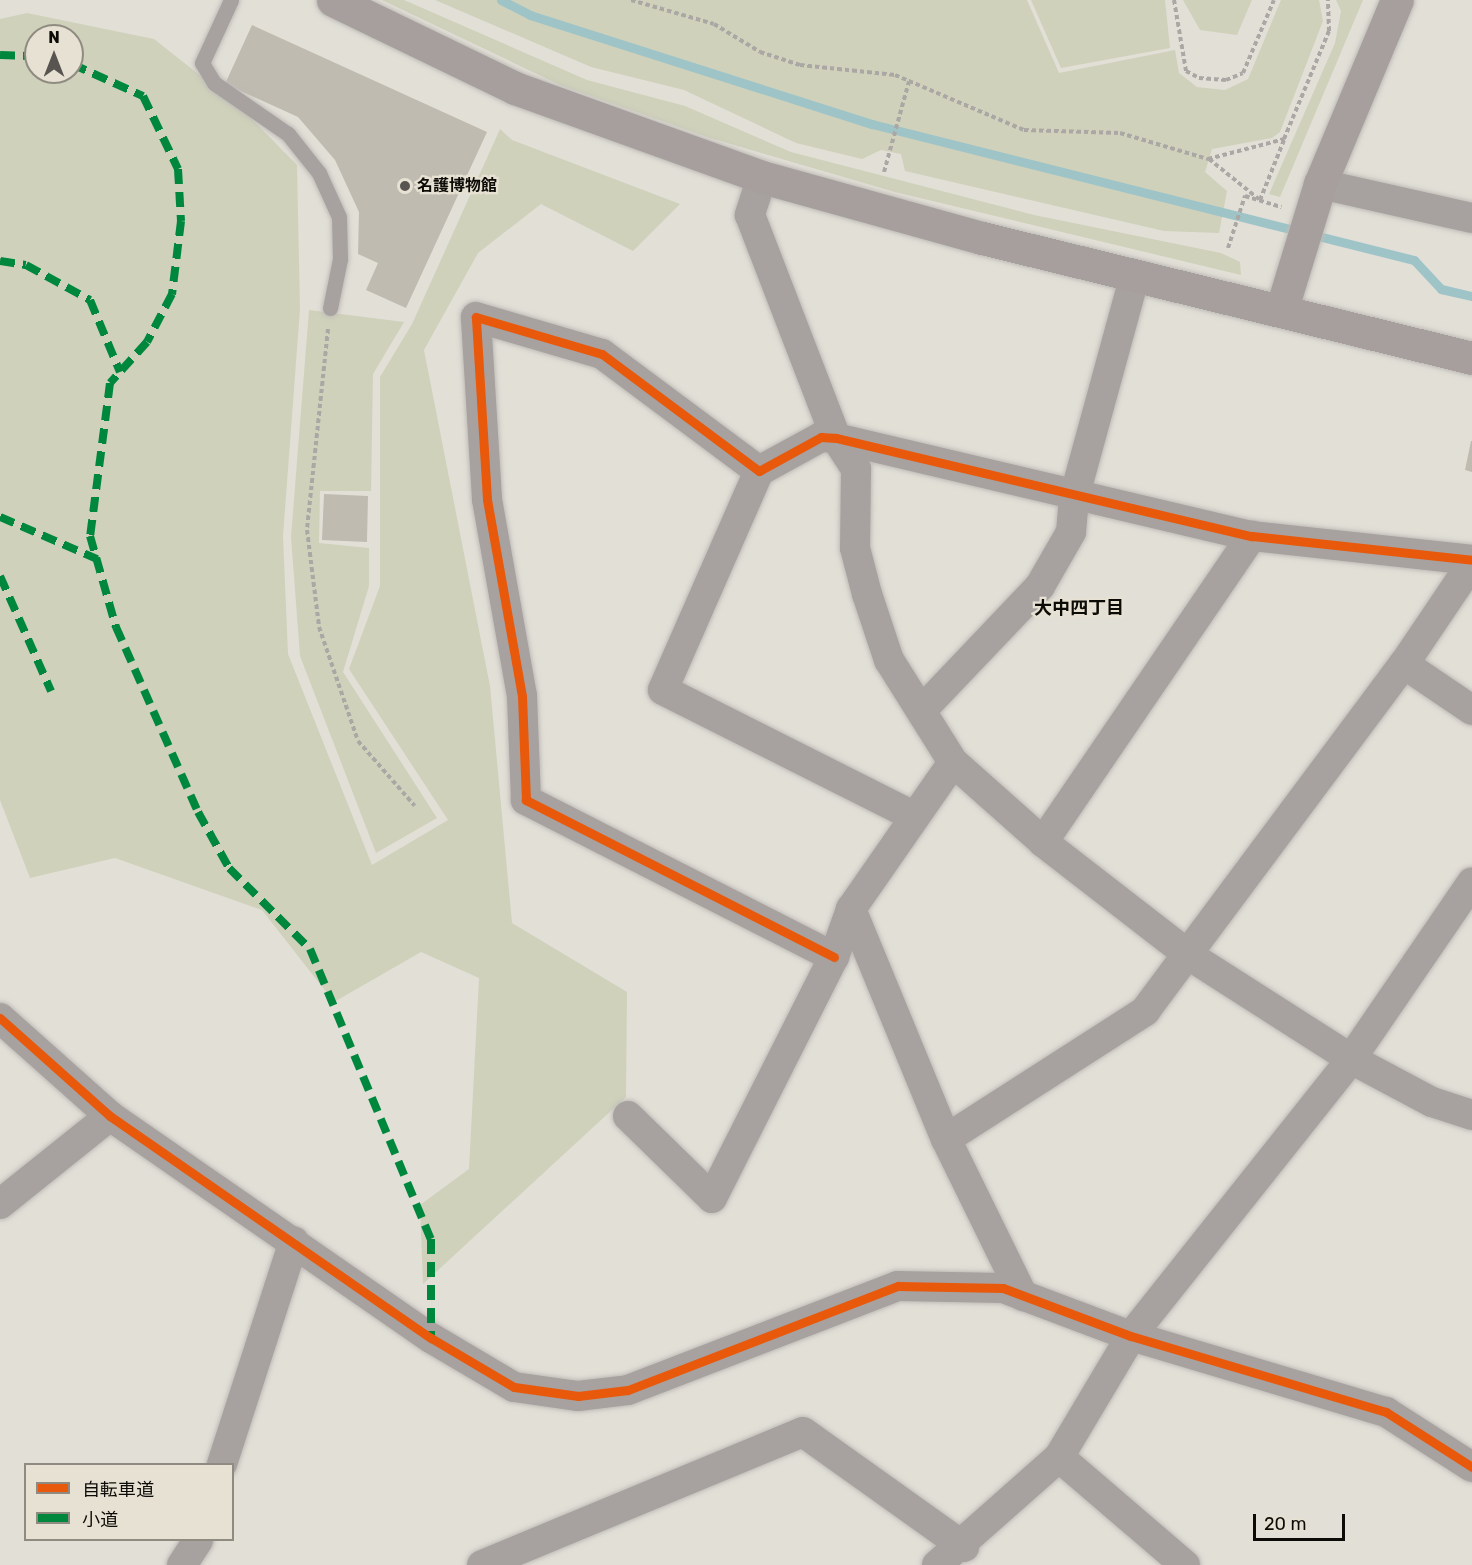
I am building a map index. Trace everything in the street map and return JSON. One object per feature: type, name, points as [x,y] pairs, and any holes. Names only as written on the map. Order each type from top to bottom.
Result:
[{"type":"street","points":[[333,0],[515,88],[762,177],[1135,275],[1282,308],[1472,358]]},
{"type":"street","points":[[1282,308],[1306,200],[1397,0]]},
{"type":"street","points":[[762,177],[750,215],[836,438],[856,469],[855,548],[867,594],[889,660],[922,710],[952,762],[1043,842],[1190,956],[1351,1059],[1432,1102],[1472,1116]]},
{"type":"street","points":[[1306,200],[1472,218]]},
{"type":"street","points":[[922,710],[1040,586],[1071,532],[1074,498],[1135,275]]},
{"type":"street","points":[[759,471],[602,354],[476,317],[487,499],[522,696],[526,800],[834,957]]},
{"type":"street","points":[[913,816],[663,690],[759,471],[821,437],[836,438],[1074,498],[1252,536],[1472,562],[1404,664],[1190,956],[1145,1011],[946,1140]]},
{"type":"street","points":[[1043,842],[1252,536]]},
{"type":"street","points":[[1404,664],[1472,710]]},
{"type":"street","points":[[628,1116],[712,1198],[834,957],[851,909],[952,762]]},
{"type":"street","points":[[938,1565],[964,1546],[1059,1457],[1131,1336],[1351,1059],[1472,882]]},
{"type":"street","points":[[851,909],[946,1140],[1023,1296]]},
{"type":"street","points":[[0,1018],[110,1116],[294,1241],[431,1338],[514,1387],[578,1396],[628,1390],[898,1286],[1003,1288],[1131,1336],[1386,1412],[1472,1467]]},
{"type":"street","points":[[3,1198],[110,1116]]},
{"type":"street","points":[[222,1463],[294,1241]]},
{"type":"street","points":[[482,1565],[803,1432],[964,1546]]},
{"type":"street","points":[[1059,1457],[1185,1565]]},
{"type":"street","points":[[182,1565],[197,1541]]},
{"type":"lane","points":[[231,0],[202,63],[214,83],[288,134],[320,172],[339,217],[340,259],[330,308]]},
{"type":"path","points":[[631,0],[714,24],[760,52],[800,65],[909,81],[1024,130],[1120,133],[1208,159],[1260,200]]},
{"type":"path","points":[[1174,0],[1186,71],[1199,78],[1226,80],[1243,73],[1274,0]]},
{"type":"path","points":[[1260,200],[1329,31],[1328,0]]},
{"type":"path","points":[[884,172],[909,81]]},
{"type":"path","points":[[1208,159],[1284,139]]},
{"type":"path","points":[[1228,248],[1245,196],[1260,200],[1306,200]]},
{"type":"path","points":[[330,308],[307,530],[320,627],[358,741],[415,806]]},
{"type":"green space","points":[[382,0],[404,0],[587,80],[685,106],[791,152],[1034,215],[1221,253],[1240,262],[1241,275],[895,192],[710,138],[560,85]]},
{"type":"green space","points":[[435,0],[1027,0],[1059,73],[1175,50],[1179,73],[1197,87],[1225,90],[1248,79],[1281,0],[1319,0],[1323,21],[1280,132],[1272,138],[1212,149],[1205,172],[1227,191],[1219,233],[1164,231],[905,171],[901,154],[881,150],[862,159],[796,143],[684,90],[591,67]]},
{"type":"green space","points":[[1031,0],[1165,0],[1170,48],[1061,68]]},
{"type":"green space","points":[[1183,0],[1252,0],[1237,35],[1200,30]]},
{"type":"green space","points":[[1336,0],[1363,0],[1280,197],[1269,194],[1335,43],[1341,11]]},
{"type":"green space","points":[[27,13],[81,24],[24,24],[24,84],[84,84],[84,25],[154,39],[240,107],[297,165],[300,309],[283,536],[288,654],[372,865],[448,820],[349,669],[380,586],[380,377],[412,324],[500,129],[512,140],[680,204],[633,251],[541,204],[478,253],[424,350],[490,686],[512,923],[627,992],[626,1097],[423,1284],[420,1205],[469,1169],[479,978],[421,952],[334,1002],[262,910],[115,858],[30,878],[0,800],[0,19]]},
{"type":"green space","points":[[309,310],[404,322],[373,374],[371,491],[320,491],[319,543],[369,548],[369,586],[343,672],[437,818],[376,853],[300,656],[291,537]]},
{"type":"building","name":"名護博物館","points":[[252,25],[487,132],[406,308],[366,290],[378,263],[358,254],[359,212],[335,160],[298,117],[225,84]]},
{"type":"building","points":[[1472,441],[1472,472],[1465,470]]},
{"type":"building","points":[[324,494],[368,496],[367,542],[322,540]]},
{"type":"waterway","points":[[501,0],[530,15],[872,124],[1414,260],[1441,289],[1472,296]]},
{"type":"marked path","points":[[0,55],[24,56]]},
{"type":"marked path","points":[[84,69],[143,96],[178,169],[181,221],[172,294],[147,342],[110,383],[90,536],[116,627],[198,812],[229,868],[310,949],[431,1239],[431,1338]]},
{"type":"marked path","points":[[0,261],[26,265],[90,300],[120,372]]},
{"type":"marked path","points":[[0,517],[97,559]]},
{"type":"marked path","points":[[0,576],[51,691]]},
{"type":"cycle path","points":[[834,957],[526,800],[522,696],[487,499],[476,317],[602,354],[759,471],[821,437],[836,438],[1252,536],[1472,560]]},
{"type":"cycle path","points":[[0,1018],[110,1116],[431,1338],[514,1387],[578,1396],[628,1390],[898,1286],[1003,1288],[1131,1336],[1386,1412],[1472,1467]]},
{"type":"place","name":"名護博物館","points":[[405,186]]},
{"type":"district","name":"大中四丁目","points":[[1079,608]]}]
